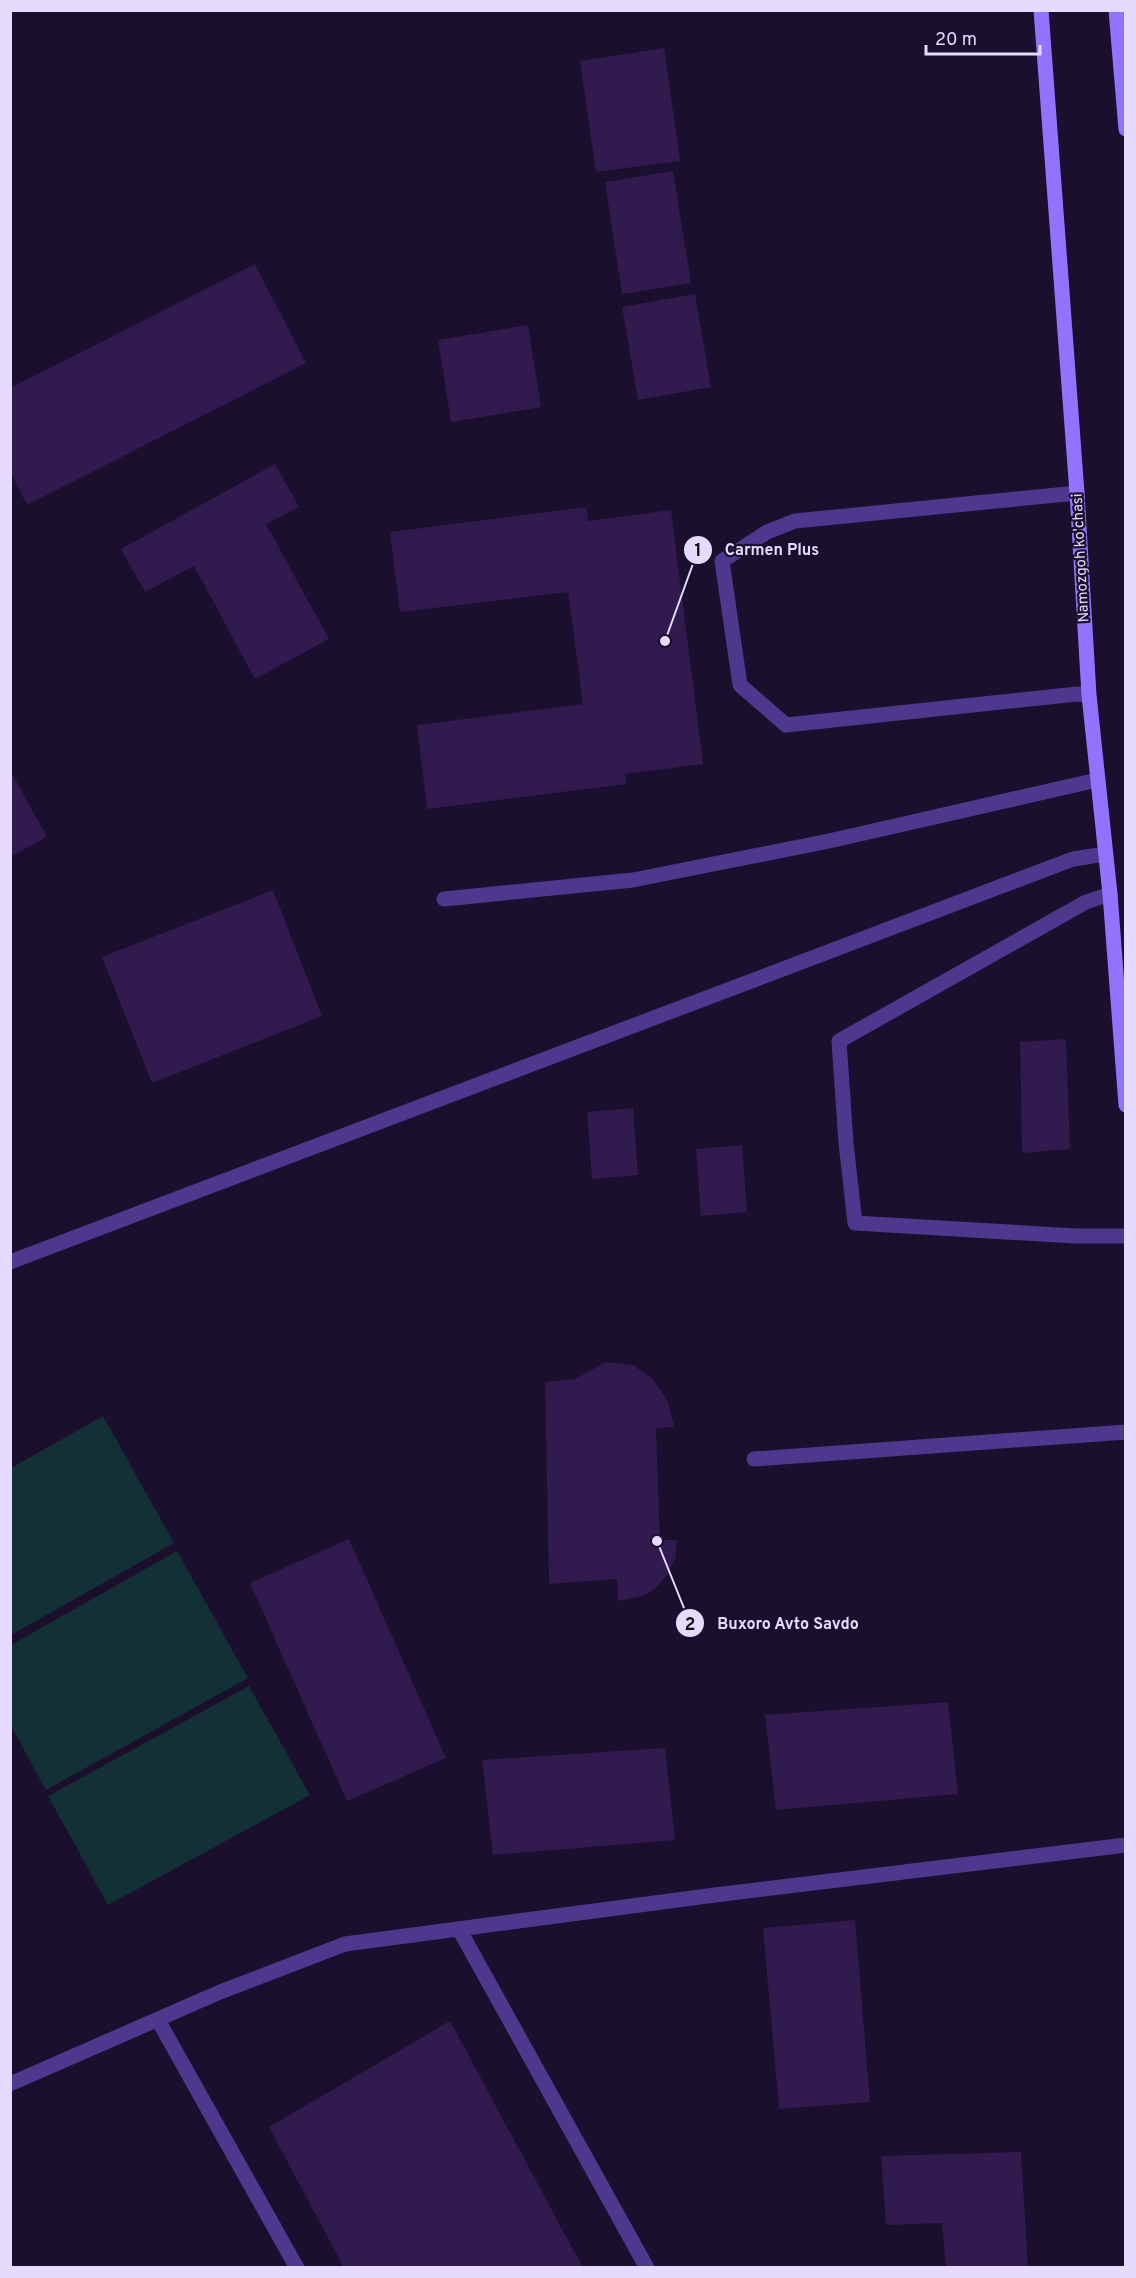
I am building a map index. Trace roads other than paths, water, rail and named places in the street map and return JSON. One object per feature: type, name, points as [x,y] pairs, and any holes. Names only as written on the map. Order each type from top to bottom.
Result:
[{"type":"main road","name":"Namozgoh ko'chasi","points":[[1041,10],[1077,493],[1089,695],[1110,894],[1125,1105]]},
{"type":"main road","points":[[1116,10],[1125,129]]},
{"type":"lane","points":[[1077,493],[795,521],[766,532],[722,561],[740,685],[786,725],[1077,694],[1089,695]]},
{"type":"lane","points":[[444,899],[633,880],[829,841],[1097,780]]},
{"type":"lane","points":[[10,1262],[1073,859],[1105,854]]},
{"type":"lane","points":[[1110,894],[1086,902],[839,1041],[846,1143],[855,1223],[1075,1236],[1125,1236]]},
{"type":"lane","points":[[754,1459],[1125,1432]]},
{"type":"lane","points":[[10,2084],[220,1992],[345,1944],[726,1893],[1125,1845]]},
{"type":"lane","points":[[459,1929],[647,2268]]},
{"type":"lane","points":[[158,2020],[297,2268]]},
{"type":"place","name":"Carmen Plus","points":[[665,641]]},
{"type":"place","name":"Buxoro Avto Savdo","points":[[657,1541]]}]
